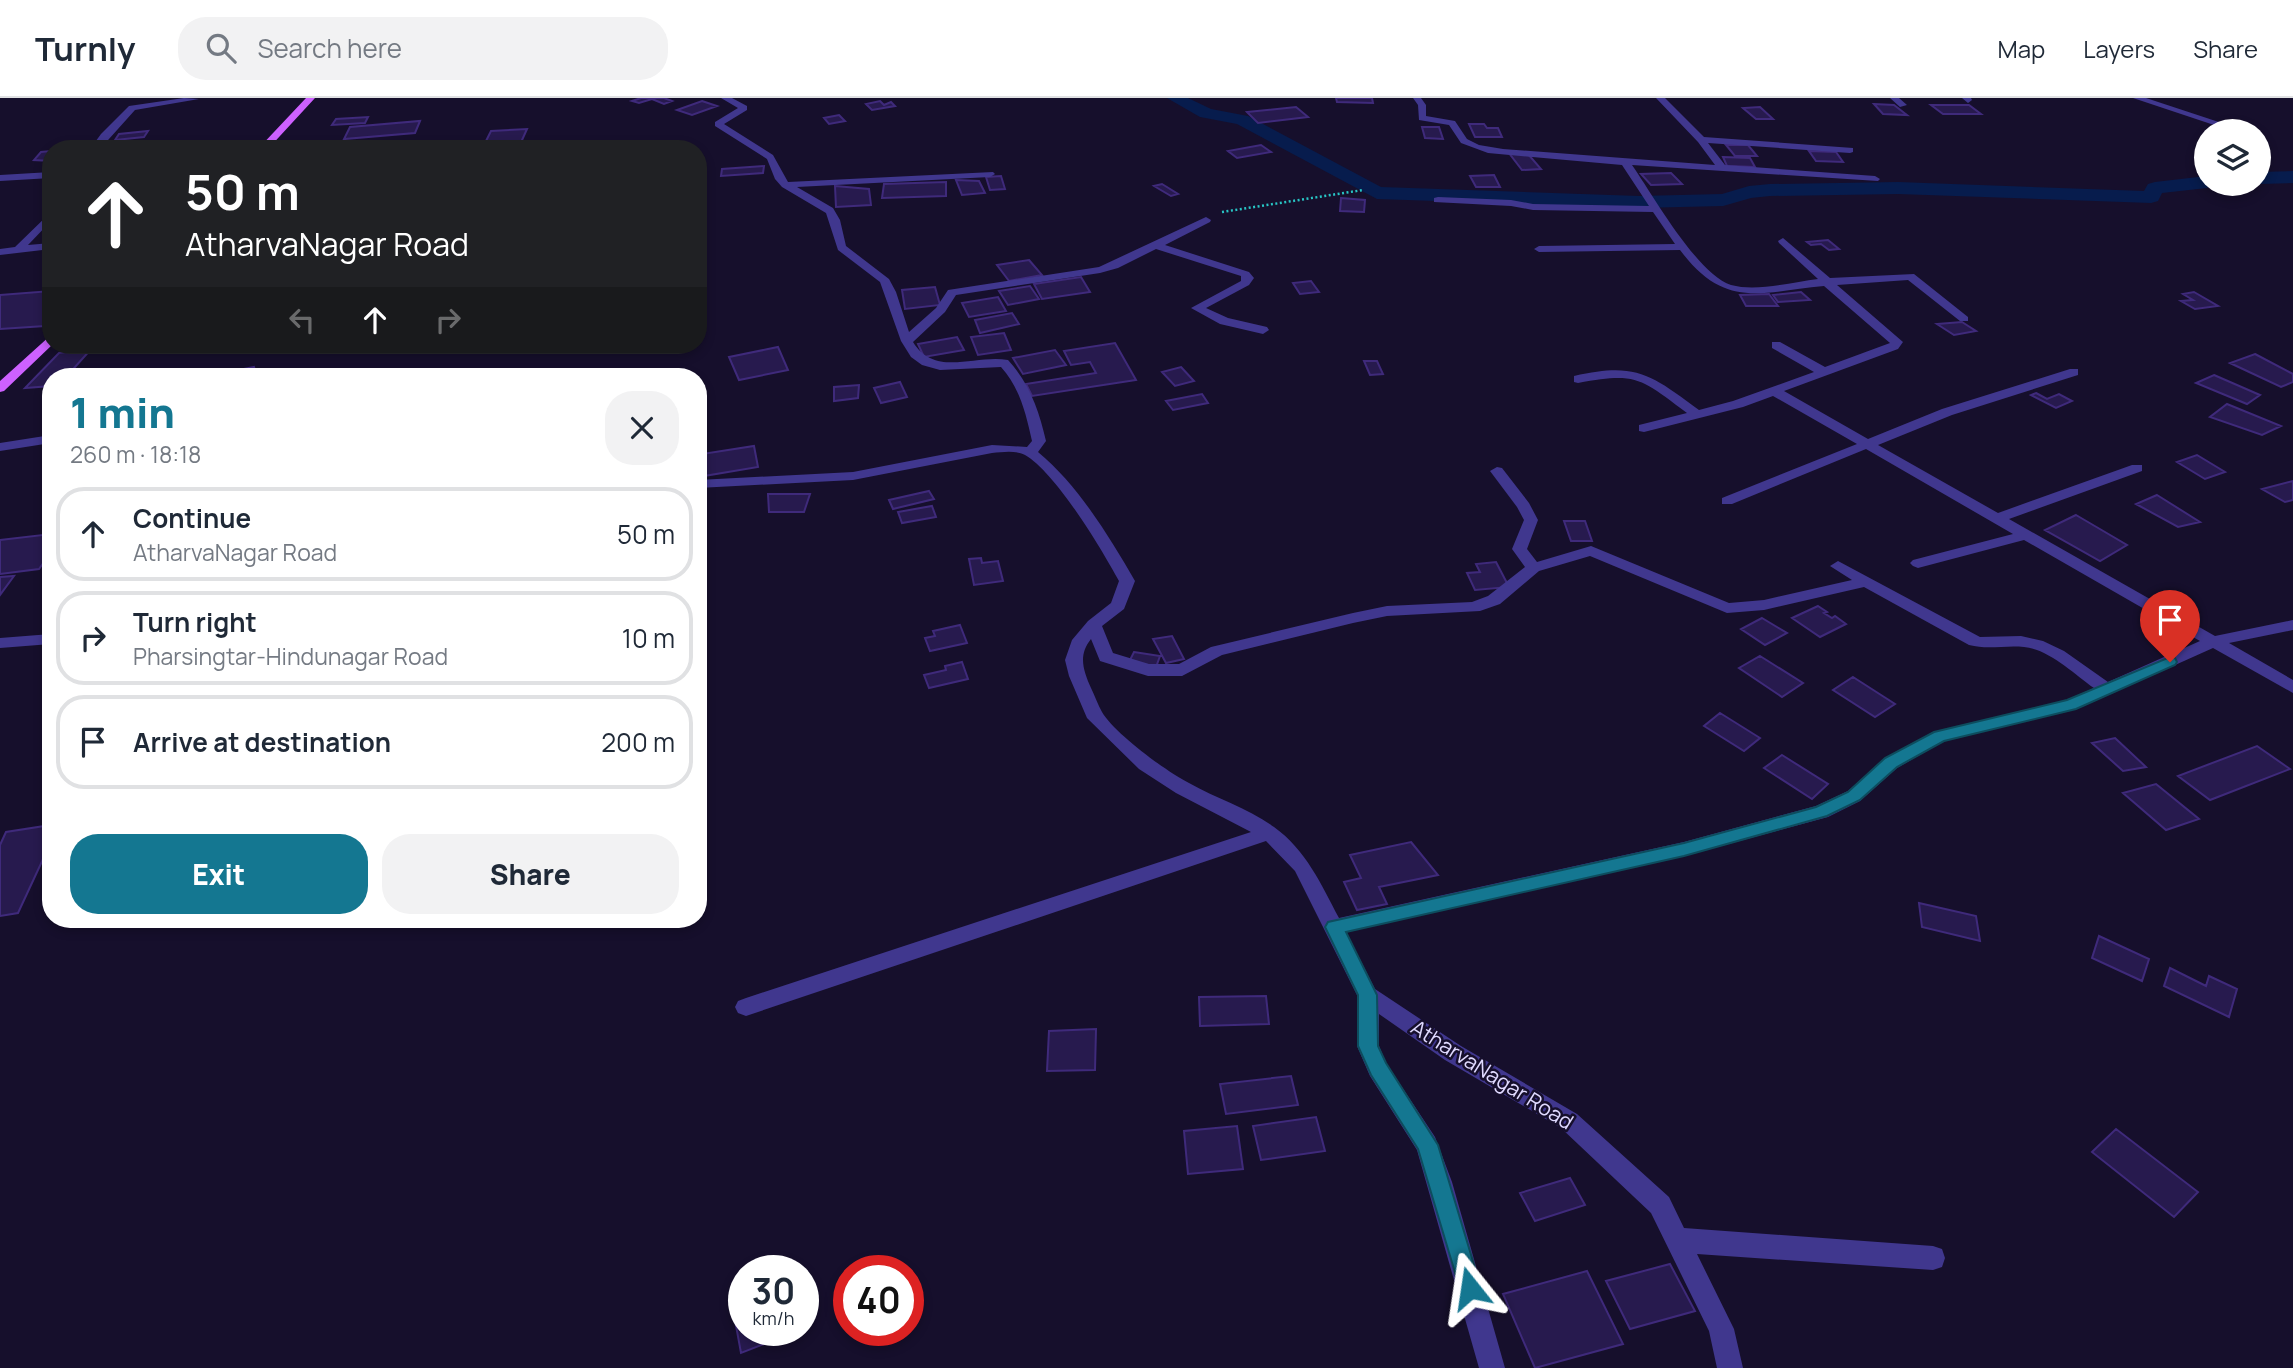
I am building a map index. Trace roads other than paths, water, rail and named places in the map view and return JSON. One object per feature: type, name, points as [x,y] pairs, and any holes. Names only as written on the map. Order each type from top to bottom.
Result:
[{"type":"main road","points":[[271,140],[311,98]]},
{"type":"main road","points":[[0,388],[42,348]]},
{"type":"street","points":[[725,98],[744,108],[718,124],[770,157],[775,163],[779,179],[786,185],[826,207],[832,215],[842,248],[884,279],[894,298],[900,328],[922,361],[938,366],[1004,363],[1024,390],[1032,410],[1039,441],[1030,452]]},
{"type":"street","points":[[1417,98],[1422,106],[1420,117],[1452,123],[1461,138],[1482,149],[1557,154],[1577,159],[1624,160],[1875,179]]},
{"type":"street","points":[[1660,98],[1701,140],[1722,168]]},
{"type":"street","points":[[1894,98],[1903,105]]},
{"type":"street","points":[[2137,98],[2204,119]]},
{"type":"street","points":[[101,140],[132,108],[195,99]]},
{"type":"street","points":[[1701,140],[1850,150]]},
{"type":"street","points":[[1624,160],[1684,247],[1715,282],[1729,288],[1910,276],[1964,318]]},
{"type":"street","points":[[786,185],[990,174]]},
{"type":"street","points":[[0,178],[42,176]]},
{"type":"street","points":[[1438,200],[1511,203],[1542,208],[1654,205]]},
{"type":"street","points":[[907,341],[941,310],[952,292],[1100,270],[1206,220]]},
{"type":"street","points":[[19,249],[42,225]]},
{"type":"street","points":[[1644,428],[1699,415],[1774,391],[1897,342],[1783,241]]},
{"type":"street","points":[[1155,246],[1245,274],[1248,278],[1245,283],[1196,308],[1224,321],[1263,330]]},
{"type":"street","points":[[0,251],[42,247]]},
{"type":"street","points":[[1539,249],[1684,247]]},
{"type":"street","points":[[1776,345],[1822,371]]},
{"type":"street","points":[[1578,379],[1616,372],[1633,374],[1650,380],[1699,415]]},
{"type":"street","points":[[1727,501],[1947,412],[2074,372]]},
{"type":"street","points":[[1774,391],[2293,687]]},
{"type":"street","points":[[0,447],[42,440]]},
{"type":"street","points":[[707,483],[853,476],[979,451],[1007,449],[1030,452],[1051,472],[1116,561],[1127,581],[1118,605],[1094,625],[1106,657],[1148,670],[1182,670],[1217,651],[1387,611],[1474,607],[1494,600],[1534,568],[1591,551],[1727,608],[1742,608],[1867,581]]},
{"type":"street","points":[[1997,519],[2137,468]]},
{"type":"street","points":[[1497,471],[1524,506],[1531,520],[1519,549],[1534,568]]},
{"type":"street","points":[[1918,563],[2025,535]]},
{"type":"street","points":[[1838,566],[1975,641],[1987,645],[2012,641],[2033,643],[2108,690]]},
{"type":"street","name":"AtharvaNagar Road","points":[[1094,625],[1078,643],[1073,660],[1077,676],[1096,718],[1145,764],[1182,788],[1230,810],[1269,833],[1302,866],[1368,995],[1453,1053],[1569,1121],[1660,1205],[1721,1329],[1730,1368]]},
{"type":"street","points":[[1334,927],[1684,849],[1821,812],[1854,796],[1891,763],[1939,736],[2071,705],[2216,641],[2293,625]]},
{"type":"street","points":[[0,643],[42,640]]},
{"type":"street","points":[[746,1007],[1269,833]]},
{"type":"street","points":[[1368,995],[1368,1046],[1378,1069],[1427,1145],[1440,1182],[1492,1368]]},
{"type":"street","points":[[1677,1240],[1933,1258]]},
{"type":"waterway","points":[[1175,98],[1206,113],[1242,120],[1350,176],[1377,193],[1639,202],[1723,200],[1749,192],[1770,190],[1898,188],[2151,197],[2155,188],[2194,184]]},
{"type":"waterway","points":[[2271,178],[2293,177]]}]
